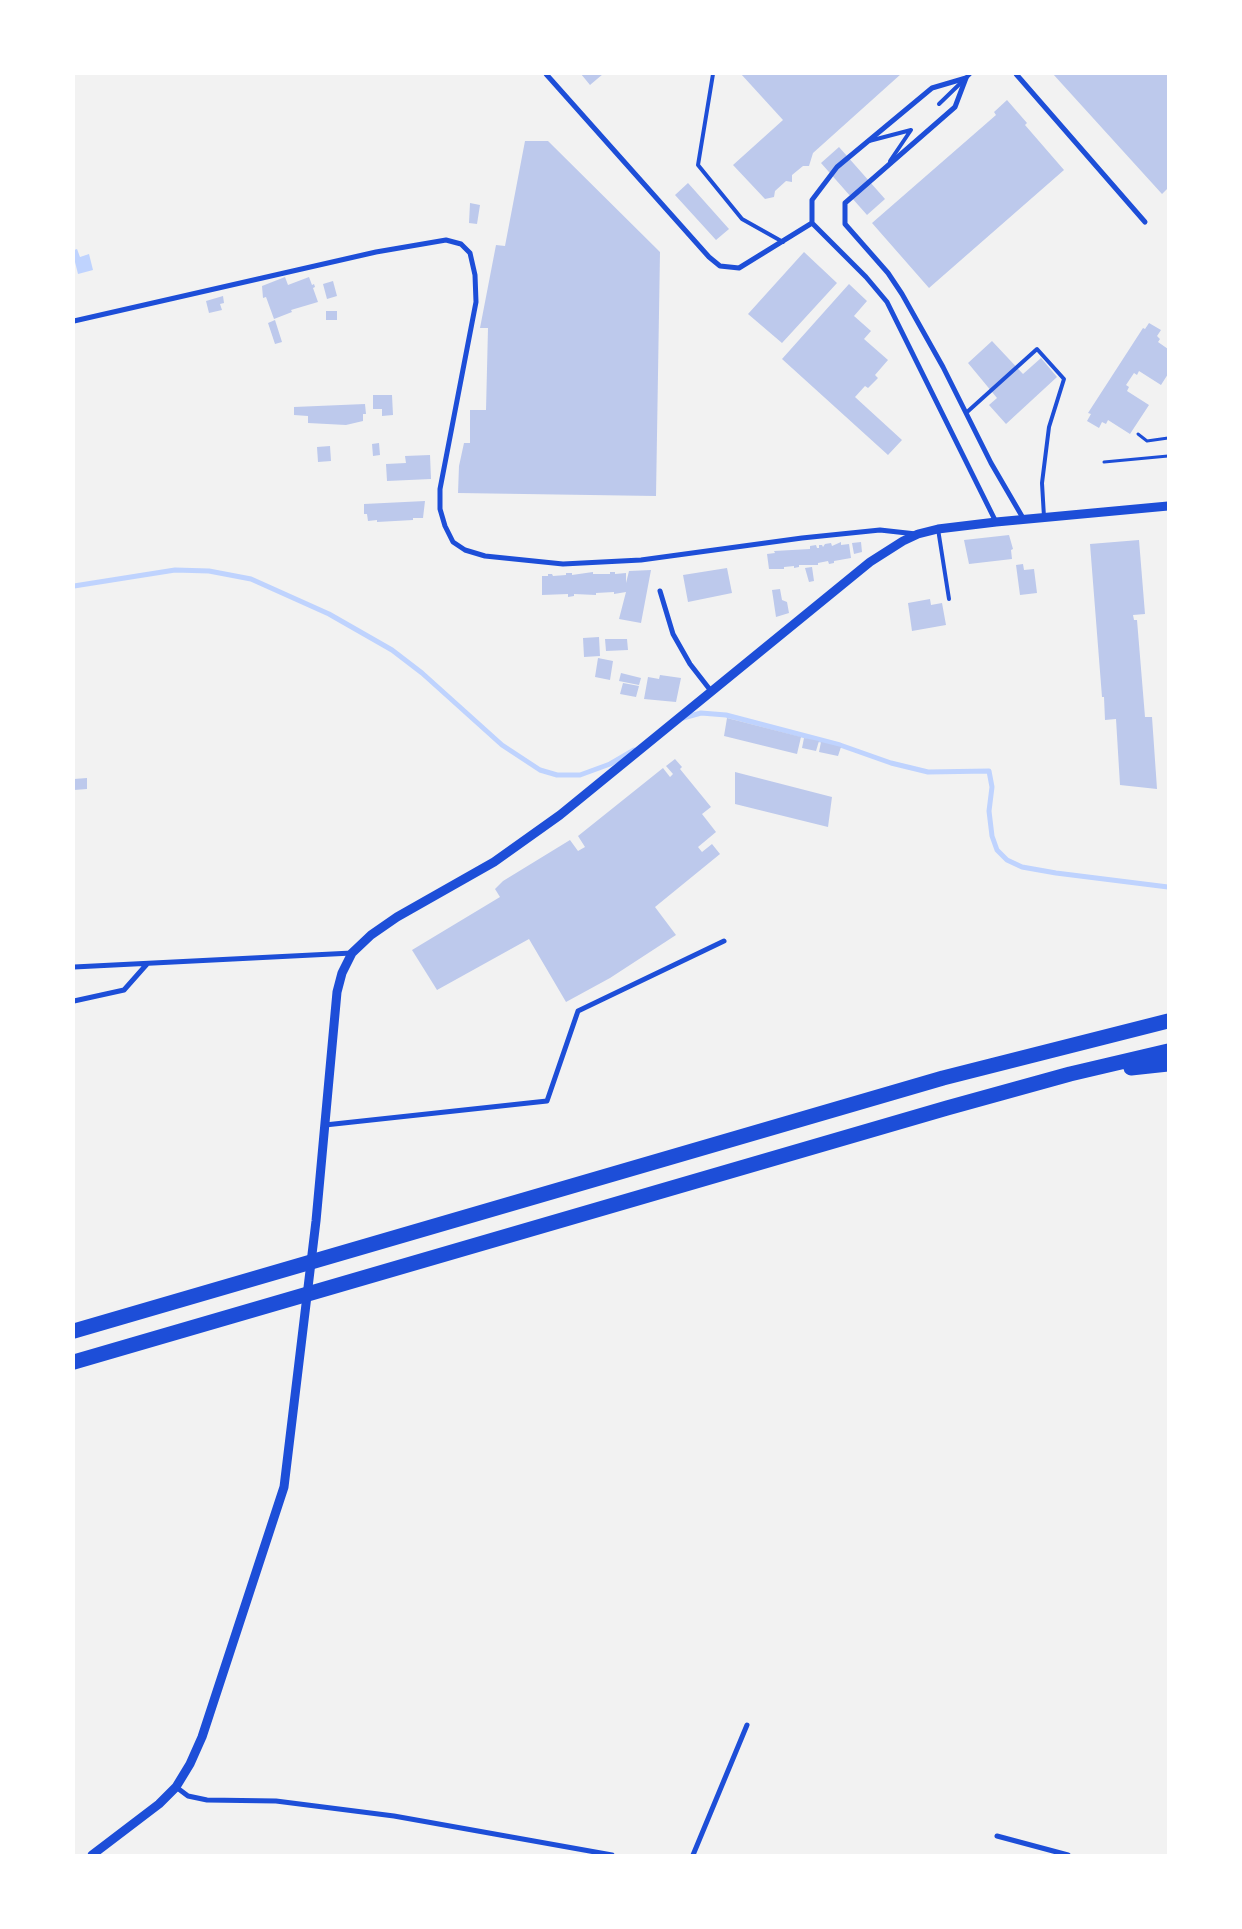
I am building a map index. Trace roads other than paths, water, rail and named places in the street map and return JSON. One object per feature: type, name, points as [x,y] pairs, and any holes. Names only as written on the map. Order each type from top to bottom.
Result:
[{"type":"highway","points":[[74,1331],[943,1078],[1168,1021]]},
{"type":"highway","points":[[74,1362],[1070,1074],[1168,1051]]},
{"type":"highway","points":[[1070,1074],[1168,1064]]},
{"type":"street","points":[[546,74],[709,257],[720,266],[739,268],[812,223]]},
{"type":"street","points":[[1016,74],[1145,222]]},
{"type":"street","points":[[968,76],[932,88],[837,167],[812,200],[812,223],[866,277],[887,302],[996,522]]},
{"type":"street","points":[[968,76],[955,107],[845,203],[845,224],[888,272],[902,294],[966,413],[991,464],[1023,518]]},
{"type":"street","points":[[74,321],[376,252],[446,240],[461,244],[470,254],[475,275],[476,302],[440,489],[440,509],[445,526],[453,542],[465,550],[485,556],[563,564],[641,560],[802,538],[880,530],[918,534]]},
{"type":"street","points":[[92,1855],[159,1804],[176,1787],[190,1764],[202,1737],[284,1487],[316,1221],[337,992],[342,973],[352,953],[371,935],[397,917],[494,862],[560,815],[870,562],[918,534],[938,529],[1023,518],[1168,506]]},
{"type":"street","points":[[660,591],[673,634],[690,664],[711,691]]},
{"type":"street","points":[[325,1125],[547,1101],[578,1011],[724,941]]},
{"type":"street","points":[[74,967],[352,953]]},
{"type":"street","points":[[74,1001],[124,990],[146,964]]},
{"type":"street","points":[[693,1855],[748,1725]]},
{"type":"street","points":[[176,1787],[188,1796],[207,1800],[276,1801],[394,1816],[612,1855]]},
{"type":"street","points":[[997,1836],[1068,1855]]},
{"type":"lane","points":[[713,74],[698,165],[742,219],[783,242]]},
{"type":"lane","points":[[939,104],[968,76]]},
{"type":"lane","points":[[867,142],[910,130],[888,165]]},
{"type":"lane","points":[[966,413],[1037,349],[1064,378],[1049,427],[1042,483],[1044,516]]},
{"type":"lane","points":[[938,529],[949,599]]},
{"type":"water","points":[[77,249],[80,257],[89,254],[93,270],[78,274],[74,258],[74,250]]},
{"type":"waterway","points":[[74,586],[175,570],[209,571],[251,579],[329,614],[392,650],[422,673],[502,745],[540,770],[557,775],[580,775],[610,764],[634,750]]},
{"type":"waterway","points":[[683,718],[701,713],[726,715],[840,745],[891,763],[928,772],[989,771],[992,787],[989,811],[992,836],[997,850],[1007,860],[1022,867],[1056,873],[1168,887]]}]
